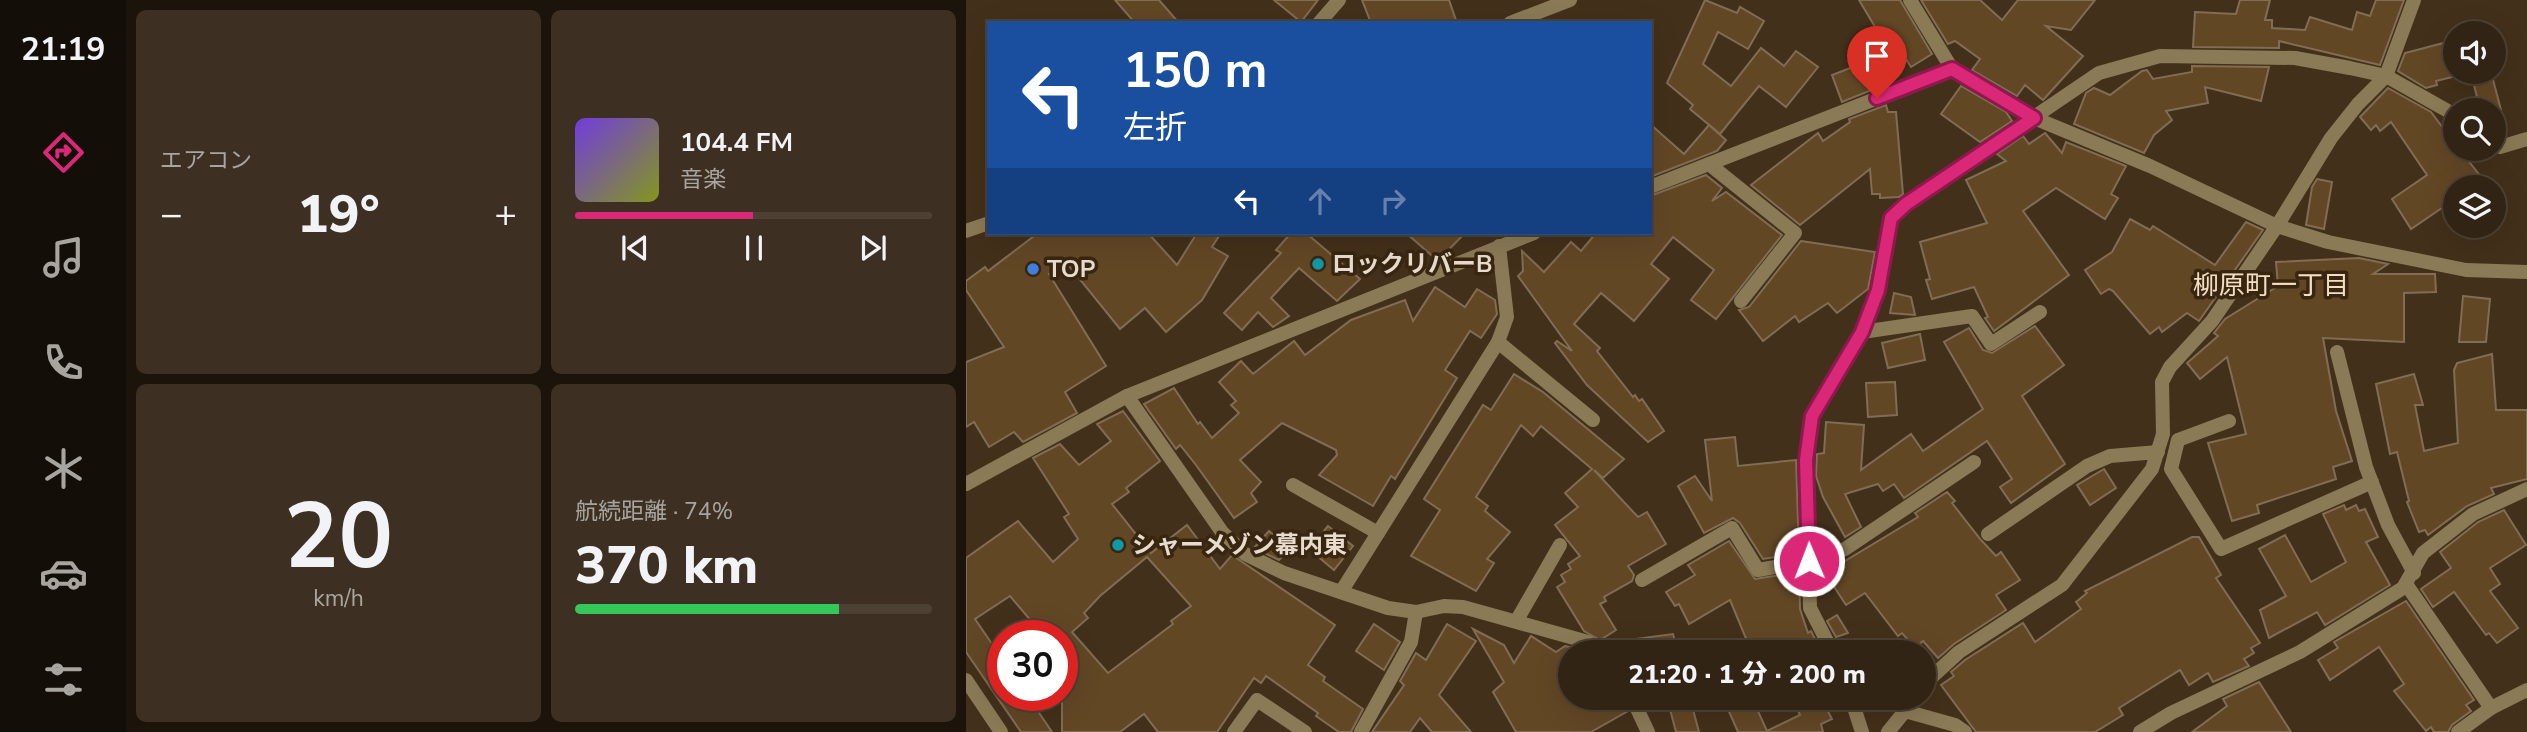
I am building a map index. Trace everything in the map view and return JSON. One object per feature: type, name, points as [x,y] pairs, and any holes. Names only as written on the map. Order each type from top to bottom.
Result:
[{"type":"street","points":[[1321,21],[1339,0]]},
{"type":"street","points":[[1515,21],[1570,0]]},
{"type":"street","points":[[1910,0],[1952,69],[2034,118],[2150,166],[2277,226],[2328,242],[2453,267],[2527,272]]},
{"type":"street","points":[[1936,673],[1959,652],[2062,585],[2156,458],[2165,413],[2162,382],[2170,367],[2212,321],[2277,226],[2330,138],[2386,76],[2414,0]]},
{"type":"street","points":[[1826,640],[1810,608],[1806,460],[1812,416],[1862,332],[1878,290],[1891,218],[1906,204],[2034,118],[2062,96],[2099,74],[2160,56],[2295,58],[2386,76],[2443,108]]},
{"type":"street","points":[[1652,186],[1952,69]]},
{"type":"street","points":[[2506,145],[2527,139]]},
{"type":"street","points":[[1709,164],[1795,233],[1741,301]]},
{"type":"street","points":[[966,231],[987,224]]},
{"type":"street","points":[[966,484],[1127,396],[1529,235]]},
{"type":"street","points":[[1340,592],[1499,342],[1507,317],[1499,246]]},
{"type":"street","points":[[1862,332],[1972,316],[1991,344],[2040,312]]},
{"type":"street","points":[[1499,342],[1593,420]]},
{"type":"street","points":[[2337,352],[2372,482],[2410,578],[2491,708]]},
{"type":"street","points":[[1127,396],[1222,532],[1245,554],[1284,573],[1388,608],[1416,612],[1444,606],[1463,607],[1582,640]]},
{"type":"street","points":[[2171,468],[2178,440],[2229,421]]},
{"type":"street","points":[[1989,534],[2087,466],[2110,456],[2156,458],[2171,468],[2221,549],[2372,482]]},
{"type":"street","points":[[1642,580],[1732,528],[1758,570],[1809,561],[1845,549],[1974,462]]},
{"type":"street","points":[[1293,485],[1378,533]]},
{"type":"street","points":[[2140,732],[2171,713],[2300,652],[2410,578],[2423,553],[2473,514],[2527,489]]},
{"type":"street","points":[[1517,620],[1560,545]]},
{"type":"street","points":[[1361,732],[1411,642],[1416,612]]},
{"type":"street","points":[[966,680],[1001,732]]},
{"type":"street","points":[[2458,732],[2491,708],[2527,690]]},
{"type":"street","points":[[1234,732],[1257,700],[1305,732]]},
{"type":"street","points":[[1638,710],[1648,732]]},
{"type":"street","points":[[1854,710],[1862,732]]},
{"type":"street","points":[[1888,732],[1905,710]]},
{"type":"street","points":[[1920,710],[1965,732]]},
{"type":"building","points":[[1115,0],[1159,0],[1177,21],[1133,21]]},
{"type":"building","points":[[1274,0],[1318,0],[1300,21]]},
{"type":"building","points":[[1362,0],[1449,0],[1456,21],[1370,21]]},
{"type":"building","points":[[1705,0],[1737,13],[1740,7],[1764,21],[1748,49],[1718,32],[1703,64],[1731,86],[1761,48],[1784,66],[1796,51],[1818,67],[1786,107],[1759,86],[1720,134],[1690,109],[1693,105],[1667,83]]},
{"type":"building","points":[[1859,0],[1900,0],[1932,54],[1911,67],[1906,59],[1875,78],[1879,87],[1842,102],[1832,75],[1871,60],[1864,50],[1881,37]]},
{"type":"building","points":[[1921,0],[1980,0],[2002,20],[2018,0],[2095,0],[2071,30],[2046,26],[2083,56],[2043,100],[2025,85],[2017,96],[1972,70],[1980,59],[1955,41],[1948,44]]},
{"type":"building","points":[[2240,0],[2270,0],[2265,20],[2272,20],[2272,28],[2305,30],[2310,17],[2352,30],[2357,12],[2370,16],[2376,0],[2404,0],[2380,65],[2279,41],[2279,48],[2193,47],[2195,12],[2236,14]]},
{"type":"building","points":[[2443,43],[2443,79],[2436,81],[2437,85],[2426,88],[2398,71],[2405,53]]},
{"type":"building","points":[[2192,66],[2269,67],[2261,101],[2205,87],[2208,103],[2166,111],[2172,120],[2154,135],[2144,153],[2074,124],[2086,93],[2094,88],[2110,95],[2142,71],[2147,70],[2153,79],[2192,72]]},
{"type":"building","points":[[2474,84],[2494,84],[2498,98],[2477,98]]},
{"type":"building","points":[[1961,86],[2006,112],[2012,121],[1980,142],[1941,114]]},
{"type":"building","points":[[2388,88],[2431,112],[2443,128],[2443,161],[2468,161],[2480,175],[2443,175],[2443,207],[2411,229],[2392,199],[2427,175],[2391,122],[2380,131],[2376,125],[2371,130],[2360,117]]},
{"type":"building","points":[[1886,105],[1888,112],[1896,112],[1903,194],[1899,197],[1880,198],[1880,194],[1872,194],[1870,169],[1800,225],[1751,185],[1818,133],[1823,141],[1850,122],[1849,119]]},
{"type":"building","points":[[1709,125],[1726,140],[1717,151],[1652,176],[1652,126],[1684,154]]},
{"type":"building","points":[[2045,133],[2062,153],[2066,142],[2126,166],[2111,194],[2118,198],[2105,219],[2056,188],[2023,211],[2069,275],[1994,331],[1985,318],[1988,317],[1974,287],[1932,299],[1926,280],[1930,279],[1920,242],[1987,223],[1966,180],[2006,161],[1997,154],[2023,136],[2029,144]]},
{"type":"building","points":[[1706,175],[1722,188],[1712,201],[1726,192],[1782,235],[1716,319],[1691,300],[1714,270],[1673,237],[1651,264],[1669,279],[1634,321],[1601,293],[1574,324],[1600,348],[1597,351],[1633,397],[1635,395],[1639,401],[1642,399],[1664,431],[1648,442],[1587,385],[1555,343],[1557,341],[1572,351],[1518,276],[1523,271],[1522,251],[1544,272],[1571,242],[1581,251],[1594,235],[1652,235],[1652,195]]},
{"type":"building","points":[[2317,179],[2332,182],[2324,229],[2306,225],[2312,187]]},
{"type":"building","points":[[2130,219],[2150,230],[2153,226],[2215,265],[2246,222],[2263,230],[2199,321],[2187,313],[2162,332],[2159,327],[2150,334],[2113,291],[2109,289],[2101,294],[2085,270],[2112,252]]},
{"type":"building","points":[[1035,235],[1150,235],[1177,265],[1196,235],[1220,235],[1212,247],[1228,256],[1202,300],[1166,332],[1145,308],[1120,329],[1066,262],[1049,274],[1106,366],[1065,392],[1077,413],[1023,442],[1014,432],[989,447],[974,422],[966,427],[966,362],[1004,347],[966,290],[966,281],[985,267],[988,271]]},
{"type":"building","points":[[1289,235],[1308,235],[1360,279],[1337,301],[1299,268],[1271,298],[1289,316],[1273,327],[1258,312],[1242,330],[1224,313],[1281,253],[1276,250]]},
{"type":"building","points":[[1408,235],[1463,235],[1438,261]]},
{"type":"building","points":[[1801,241],[1875,252],[1868,289],[1837,313],[1828,303],[1799,322],[1795,316],[1763,341],[1739,310],[1749,307]]},
{"type":"building","points":[[2359,258],[2388,264],[2373,274],[2435,274],[2436,292],[2404,293],[2404,342],[2323,338],[2336,411],[2352,461],[2333,467],[2336,479],[2257,505],[2259,513],[2232,521],[2208,443],[2246,434],[2227,357],[2200,379],[2187,363],[2218,336],[2214,333],[2225,319],[2278,286],[2276,262]]},
{"type":"building","points":[[1435,287],[1465,307],[1477,289],[1495,300],[1497,314],[1481,338],[1470,331],[1445,370],[1457,378],[1395,479],[1391,476],[1373,506],[1319,475],[1337,455],[1336,450],[1282,423],[1240,460],[1261,482],[1251,493],[1257,502],[1234,518],[1196,465],[1180,445],[1176,449],[1144,404],[1174,388],[1198,424],[1200,422],[1212,438],[1239,413],[1231,405],[1236,401],[1219,382],[1241,361],[1253,374],[1294,341],[1305,355],[1351,320],[1405,300],[1413,321]]},
{"type":"building","points":[[1894,293],[1911,297],[1915,315],[1890,313]]},
{"type":"building","points":[[2463,296],[2490,299],[2486,342],[2459,342]]},
{"type":"building","points":[[2035,326],[2064,365],[2022,396],[2065,464],[2011,503],[2000,487],[2012,479],[1987,441],[1904,498],[1894,484],[1883,491],[1878,484],[1845,494],[1861,527],[1845,537],[1823,497],[1816,476],[1817,454],[1824,453],[1826,422],[1864,425],[1861,470],[1911,434],[1923,451],[1983,409],[1944,342],[1969,328],[1983,350],[1992,353]]},
{"type":"building","points":[[1920,334],[1925,360],[1888,368],[1882,343]]},
{"type":"building","points":[[2492,354],[2496,410],[2527,410],[2527,479],[2491,488],[2494,494],[2467,506],[2428,535],[2425,530],[2419,532],[2407,502],[2409,501],[2397,452],[2390,454],[2376,384],[2414,374],[2423,405],[2415,405],[2424,451],[2458,443],[2454,370],[2457,363]]},
{"type":"building","points":[[1514,374],[1543,392],[1624,459],[1603,478],[1594,470],[1638,517],[1647,512],[1666,544],[1628,566],[1634,575],[1632,581],[1604,597],[1606,601],[1600,604],[1616,630],[1600,640],[1584,631],[1557,587],[1565,582],[1561,575],[1571,569],[1568,564],[1580,556],[1555,525],[1578,507],[1565,493],[1592,469],[1541,426],[1533,436],[1521,425],[1476,497],[1488,506],[1485,511],[1510,532],[1487,559],[1494,563],[1476,591],[1411,556],[1440,510],[1424,499],[1483,405],[1491,410]]},
{"type":"building","points":[[1895,382],[1897,415],[1868,417],[1866,383]]},
{"type":"building","points":[[1123,411],[1160,461],[1126,488],[1129,492],[1112,504],[1151,553],[1187,525],[1220,569],[1232,555],[1335,625],[1308,665],[1325,677],[1323,681],[1363,709],[1351,732],[1339,732],[1316,716],[1318,713],[1266,676],[1261,683],[1254,678],[1217,732],[1158,732],[1144,714],[1120,732],[1062,732],[1062,711],[1078,711],[1078,639],[1108,673],[1173,624],[1171,621],[1191,606],[1147,557],[1100,596],[1084,613],[1088,618],[1078,627],[1078,620],[1030,620],[1010,596],[975,619],[987,637],[987,683],[966,652],[966,558],[1018,521],[1053,562],[1078,539],[1064,517],[1069,514],[1033,458],[1060,444],[1079,465],[1111,441],[1097,424]]},
{"type":"building","points":[[1735,437],[1738,466],[1796,460],[1799,553],[1763,559],[1740,523],[1733,518],[1704,533],[1678,486],[1695,476],[1712,501],[1705,440]]},
{"type":"building","points":[[2104,469],[2116,488],[2090,505],[2077,485]]},
{"type":"building","points":[[1947,492],[1955,501],[1952,503],[1981,540],[1996,556],[2001,552],[2020,580],[1996,595],[2006,610],[1954,644],[1938,658],[1936,640],[1908,640],[1902,633],[1898,636],[1865,593],[1846,605],[1825,573],[1918,517],[1915,513]]},
{"type":"building","points":[[2344,505],[2346,510],[2356,505],[2359,511],[2365,509],[2378,537],[2366,542],[2390,585],[2325,625],[2317,612],[2269,638],[2260,610],[2286,596],[2259,549],[2285,535],[2311,582],[2346,562],[2323,514]]},
{"type":"building","points":[[2504,510],[2526,545],[2490,568],[2500,584],[2490,591],[2518,628],[2497,643],[2489,633],[2486,635],[2454,592],[2433,607],[2421,589],[2451,568],[2440,552],[2478,522]]},
{"type":"building","points":[[1328,526],[1353,546],[1334,570],[1309,549]]},
{"type":"building","points":[[1269,531],[1289,549],[1279,560],[1254,548]]},
{"type":"building","points":[[2192,537],[2199,537],[2221,575],[2216,578],[2260,643],[2251,648],[2254,653],[2244,659],[2249,666],[2213,682],[2208,673],[2189,685],[2180,670],[2119,708],[2123,715],[2095,732],[1976,732],[1941,685],[1954,676],[1951,672],[1965,660],[2023,623],[2035,642],[2081,609],[2076,602],[2087,593],[2085,591]]},
{"type":"building","points":[[1729,541],[1755,579],[1799,572],[1800,609],[1808,633],[1811,631],[1816,640],[1747,640],[1730,600],[1689,624],[1679,604],[1675,606],[1666,592],[1695,575],[1688,565]]},
{"type":"building","points":[[2406,601],[2474,700],[2466,705],[2471,711],[2452,725],[2448,732],[2434,732],[2431,727],[2426,731],[2394,691],[2404,684],[2379,647],[2330,680],[2318,660],[2338,648],[2334,642]]},
{"type":"building","points":[[1837,615],[1848,633],[1836,637],[1827,621]]},
{"type":"building","points":[[1374,624],[1400,642],[1384,670],[1356,651]]},
{"type":"building","points":[[1447,624],[1476,641],[1439,695],[1471,732],[1432,732],[1420,718],[1410,732],[1372,732],[1404,685],[1400,681],[1416,653],[1426,660]]},
{"type":"building","points":[[1473,629],[1504,645],[1514,663],[1531,636],[1556,652],[1558,651],[1558,710],[1628,711],[1591,732],[1516,732],[1493,692],[1504,682]]},
{"type":"building","points":[[1673,634],[1675,640],[1628,640]]},
{"type":"building","points":[[2259,682],[2291,732],[2192,732],[2227,706],[2223,699]]},
{"type":"building","points":[[1670,710],[1693,710],[1699,732],[1676,732]]},
{"type":"building","points":[[1728,710],[1757,710],[1767,731],[1800,715],[1798,710],[1827,710],[1832,719],[1821,724],[1823,732],[1738,732]]},
{"type":"building","points":[[1007,711],[1038,711],[1052,732],[1021,732]]},
{"type":"place","name":"ロックリバーB","points":[[1318,264]]},
{"type":"place","name":"TOP","points":[[1033,269]]},
{"type":"place","name":"シャーメゾン幕内東","points":[[1118,545]]},
{"type":"district","name":"柳原町一丁目","points":[[2271,285]]},
{"type":"route","points":[[1809,561],[1806,460],[1812,416],[1862,332],[1878,290],[1891,218],[1906,204],[2034,118],[1952,69],[1877,98]]}]
